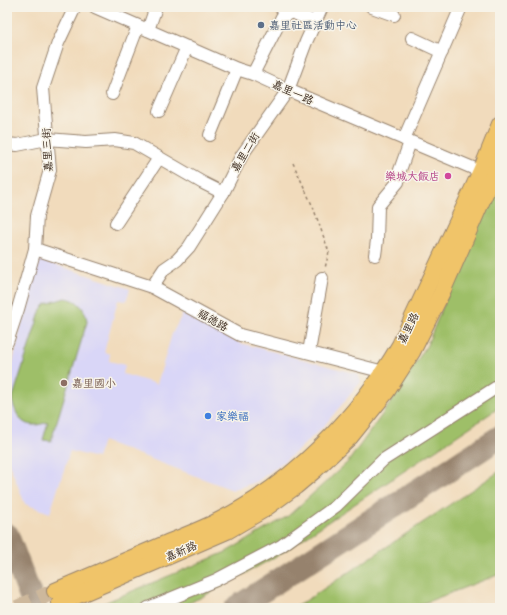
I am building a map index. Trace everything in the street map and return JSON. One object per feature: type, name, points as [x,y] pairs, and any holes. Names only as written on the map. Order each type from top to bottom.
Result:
[{"type":"main road","name":"嘉里路","points":[[296,486],[350,437],[374,408],[389,376],[400,345],[487,173],[500,124]]},
{"type":"main road","name":"嘉里路","points":[[487,173],[500,159]]},
{"type":"main road","name":"嘉里路","points":[[262,496],[288,476],[319,448],[389,376]]},
{"type":"main road","name":"嘉新路","points":[[262,496],[220,520],[58,597],[227,530],[263,510],[296,486]]},
{"type":"street","name":"嘉里三街","points":[[7,342],[35,249],[37,216],[50,170],[46,139],[43,88],[58,43],[75,7]]},
{"type":"street","name":"嘉里一路","points":[[95,7],[407,141],[487,173]]},
{"type":"street","points":[[112,94],[143,28],[156,7]]},
{"type":"street","points":[[280,7],[293,11],[315,22]]},
{"type":"street","name":"嘉里二街","points":[[152,286],[164,269],[177,260],[189,247],[222,193],[242,154],[288,90],[322,7]]},
{"type":"street","points":[[372,7],[394,15]]},
{"type":"street","points":[[375,255],[378,206],[398,182],[407,141],[461,7]]},
{"type":"street","points":[[253,74],[282,17],[293,11]]},
{"type":"street","points":[[412,38],[442,52]]},
{"type":"street","points":[[159,111],[187,47]]},
{"type":"street","points":[[210,135],[238,69]]},
{"type":"street","points":[[7,144],[17,146],[46,139],[86,142],[115,140],[134,143],[203,184],[222,193]]},
{"type":"street","points":[[116,223],[159,158]]},
{"type":"street","name":"福德路","points":[[35,249],[152,286],[240,335],[310,352],[389,376]]},
{"type":"street","points":[[310,352],[322,278]]},
{"type":"street","points":[[148,608],[216,580],[281,546],[336,506],[383,460],[500,385]]},
{"type":"path","points":[[293,163],[313,207],[329,252],[322,278]]},
{"type":"shaded area","points":[[35,258],[130,289],[126,301],[118,300],[104,352],[110,354],[109,361],[125,365],[123,374],[157,384],[172,334],[183,313],[240,343],[358,374],[361,382],[323,427],[296,452],[258,481],[233,490],[103,441],[97,458],[70,451],[50,513],[25,504],[7,458],[7,436],[12,426],[7,420],[7,392]]},
{"type":"green space","points":[[500,168],[500,407],[277,556],[200,598],[176,608],[92,608],[226,552],[288,516],[348,462],[389,405],[427,345]]},
{"type":"green space","points":[[65,298],[74,300],[83,309],[87,322],[51,441],[43,440],[48,422],[34,425],[24,422],[17,414],[12,400],[41,309],[46,304]]},
{"type":"green space","points":[[500,471],[500,574],[411,608],[293,608],[304,602]]},
{"type":"taxiway","points":[[236,608],[500,437]]},
{"type":"taxiway","points":[[7,535],[35,608]]},
{"type":"tunnel","points":[[17,608],[55,591]]},
{"type":"place","name":"嘉里社區活動中心","points":[[261,25]]},
{"type":"place","name":"樂城大飯店","points":[[448,176]]},
{"type":"place","name":"嘉里國小","points":[[64,383]]},
{"type":"place","name":"家樂福","points":[[208,416]]}]
